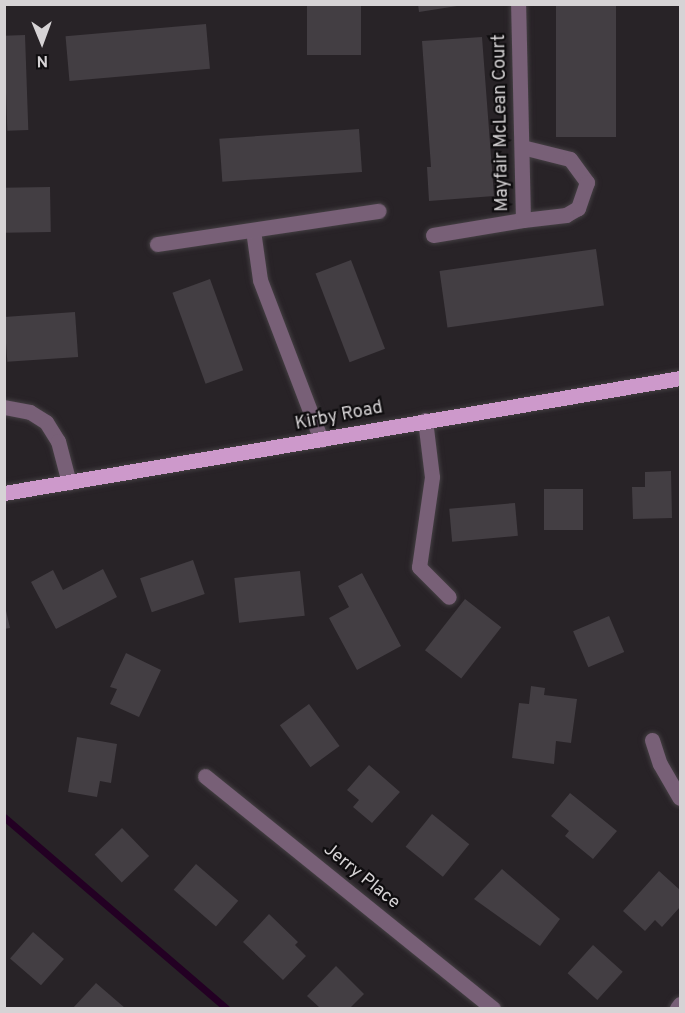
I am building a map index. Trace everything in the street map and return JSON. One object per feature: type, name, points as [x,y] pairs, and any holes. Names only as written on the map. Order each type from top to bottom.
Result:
[{"type":"main road","name":"Kirby Road","points":[[4,493],[681,378]]},
{"type":"street","name":"Mayfair McLean Court","points":[[433,235],[524,220],[518,4]]},
{"type":"street","points":[[522,147],[570,159],[587,182],[578,208],[566,215],[524,220]]},
{"type":"street","points":[[157,244],[378,211]]},
{"type":"street","points":[[254,230],[260,280],[321,440]]},
{"type":"street","points":[[4,407],[30,412],[46,422],[58,441],[69,483]]},
{"type":"street","points":[[425,420],[432,477],[419,567],[449,597]]},
{"type":"street","points":[[652,740],[660,764],[681,798]]},
{"type":"street","name":"Jerry Place","points":[[205,776],[493,1008]]},
{"type":"street","points":[[677,1008],[681,1004]]},
{"type":"building","points":[[307,4],[361,4],[361,55],[307,55]]},
{"type":"building","points":[[418,4],[457,4],[457,6],[419,12]]},
{"type":"building","points":[[556,4],[616,4],[616,137],[556,137]]},
{"type":"building","points":[[206,24],[210,69],[69,81],[66,36]]},
{"type":"building","points":[[25,35],[28,130],[7,131],[4,36]]},
{"type":"building","points":[[482,37],[494,196],[429,201],[427,167],[431,167],[422,41]]},
{"type":"building","points":[[359,129],[362,172],[222,182],[219,139]]},
{"type":"building","points":[[50,187],[51,232],[5,233],[4,188]]},
{"type":"building","points":[[596,249],[604,305],[447,327],[440,271]]},
{"type":"building","points":[[351,260],[385,349],[350,362],[316,274]]},
{"type":"building","points":[[210,279],[243,370],[206,384],[172,293]]},
{"type":"building","points":[[75,312],[78,357],[7,362],[4,317]]},
{"type":"building","points":[[671,471],[672,518],[633,519],[632,487],[645,487],[645,472]]},
{"type":"building","points":[[544,489],[583,489],[583,530],[544,530]]},
{"type":"building","points":[[515,503],[518,536],[452,542],[449,509]]},
{"type":"building","points":[[193,560],[205,594],[152,612],[140,578]]},
{"type":"building","points":[[103,569],[117,597],[56,629],[31,582],[53,570],[63,590]]},
{"type":"building","points":[[300,571],[305,616],[239,623],[234,578]]},
{"type":"building","points":[[362,573],[401,646],[357,670],[329,618],[349,607],[338,586]]},
{"type":"building","points":[[465,599],[501,627],[461,679],[425,650]]},
{"type":"building","points":[[4,602],[10,628],[4,629]]},
{"type":"building","points":[[609,616],[624,652],[588,667],[573,631]]},
{"type":"building","points":[[126,653],[161,670],[139,717],[110,704],[117,689],[110,687]]},
{"type":"building","points":[[531,686],[545,688],[544,695],[577,699],[571,743],[556,741],[554,764],[512,758],[519,703],[529,704]]},
{"type":"building","points":[[309,704],[340,746],[310,767],[280,725]]},
{"type":"building","points":[[77,737],[117,744],[111,783],[100,781],[97,797],[68,792]]},
{"type":"building","points":[[369,765],[400,792],[372,823],[353,807],[359,800],[347,790]]},
{"type":"building","points":[[570,793],[617,831],[593,859],[565,836],[569,831],[551,816]]},
{"type":"building","points":[[432,814],[469,844],[443,877],[406,847]]},
{"type":"building","points":[[122,828],[149,856],[122,882],[95,854]]},
{"type":"building","points":[[196,864],[238,901],[216,926],[174,890]]},
{"type":"building","points":[[502,869],[560,919],[540,946],[474,899]]},
{"type":"building","points":[[659,871],[680,890],[680,907],[662,927],[655,920],[645,931],[623,911]]},
{"type":"building","points":[[269,914],[298,942],[295,945],[306,956],[283,980],[243,942]]},
{"type":"building","points":[[33,932],[64,959],[41,985],[10,958]]},
{"type":"building","points":[[593,945],[623,972],[597,1000],[568,973]]},
{"type":"building","points":[[336,966],[364,994],[350,1008],[320,1008],[307,996]]},
{"type":"building","points":[[96,983],[125,1008],[73,1008]]},
{"type":"waterway","points":[[4,817],[226,1008]]}]
